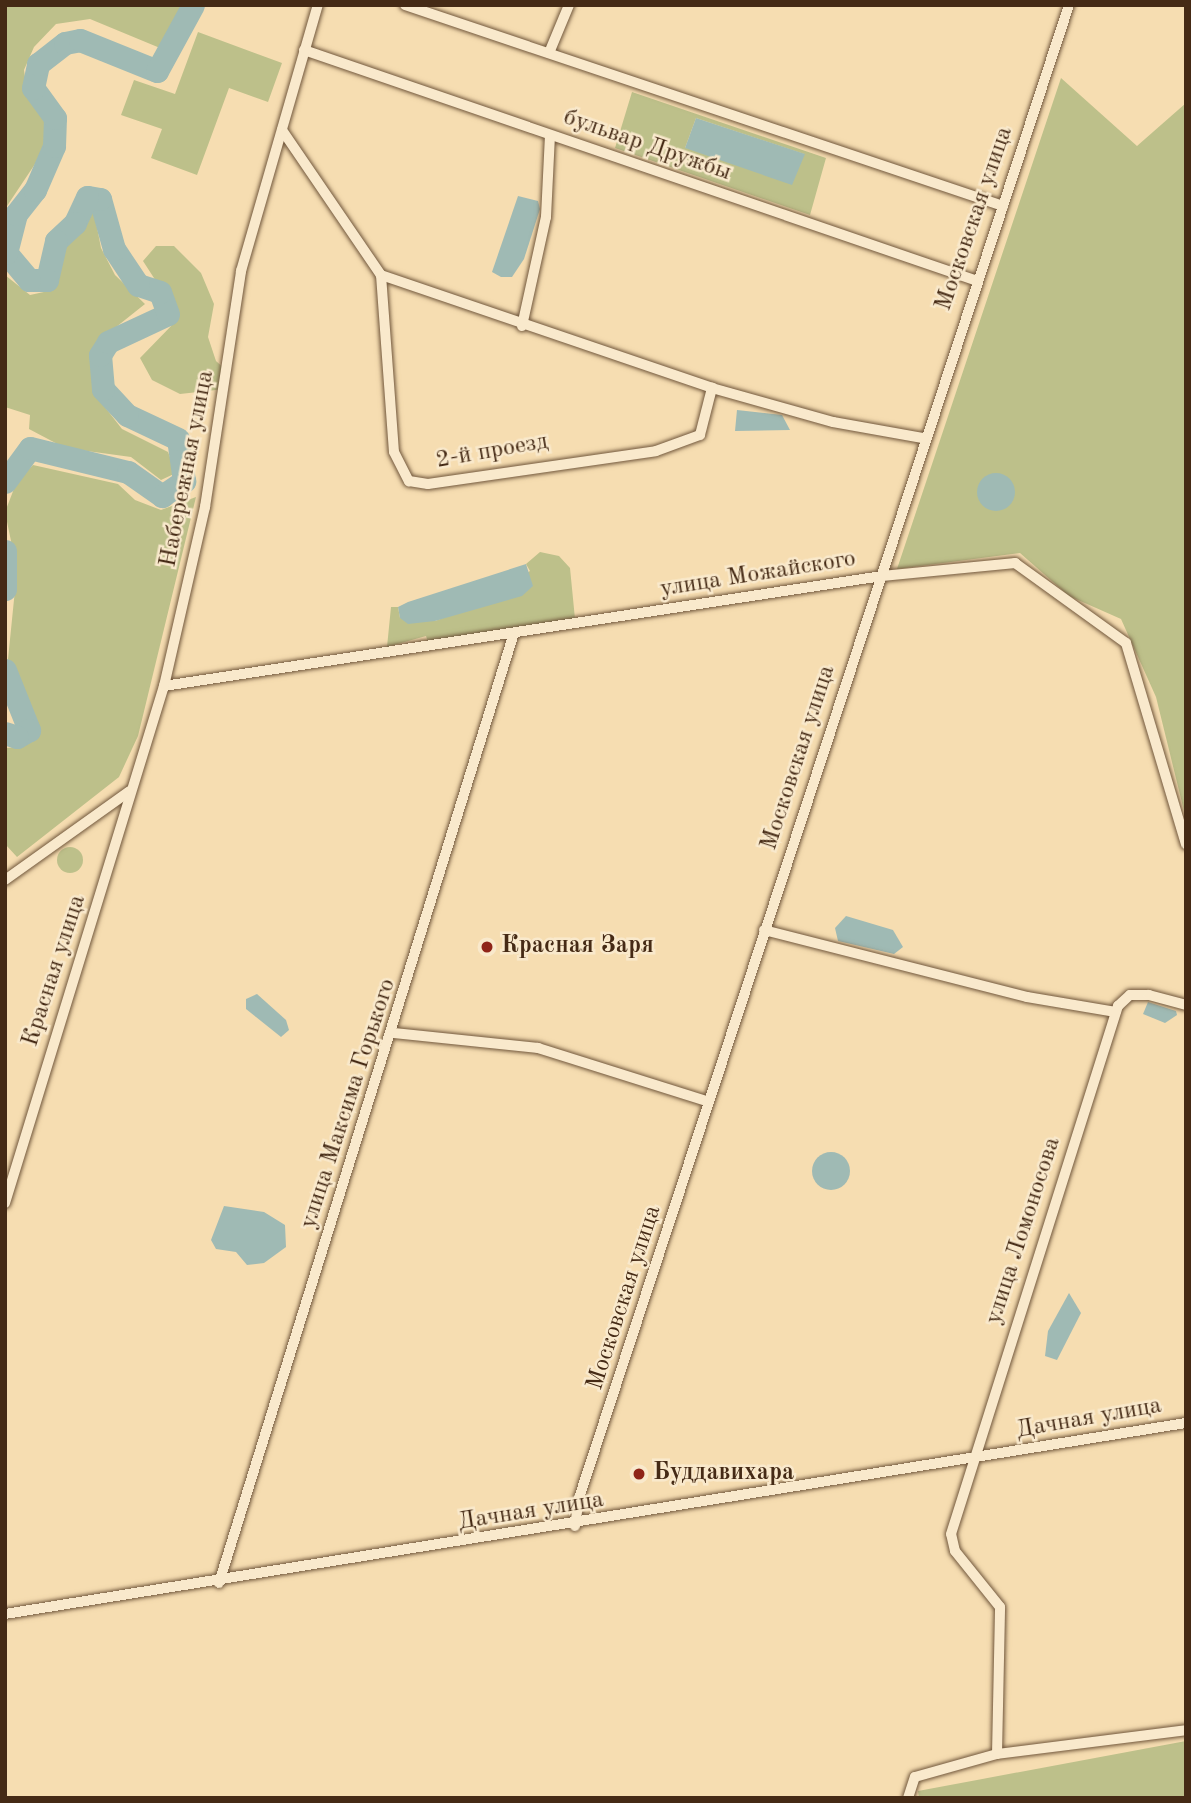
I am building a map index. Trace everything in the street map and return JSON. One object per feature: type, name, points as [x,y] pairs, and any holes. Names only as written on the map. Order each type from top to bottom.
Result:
[{"type":"street","name":"Набережная улица","points":[[130,791],[164,686],[205,507],[241,271],[318,5]]},
{"type":"street","points":[[405,5],[1003,206]]},
{"type":"street","points":[[549,53],[569,5]]},
{"type":"street","name":"Московская улица","points":[[575,1526],[579,1498],[882,576],[923,438],[1069,5]]},
{"type":"street","name":"бульвар Дружбы","points":[[304,50],[977,281]]},
{"type":"street","name":"2-й проезд","points":[[282,130],[311,163],[381,275],[394,452],[409,481],[428,484],[656,451],[700,435],[712,388]]},
{"type":"street","points":[[522,326],[546,217],[550,136]]},
{"type":"street","points":[[381,275],[522,326],[712,388],[834,422],[923,438]]},
{"type":"street","name":"улица Можайского","points":[[164,686],[513,636],[882,576],[1015,563],[1071,608],[1112,628],[1137,664],[1186,844]]},
{"type":"street","name":"улица Максима Горького","points":[[219,1583],[394,1033],[513,636]]},
{"type":"street","points":[[5,880],[130,791]]},
{"type":"street","name":"Красная улица","points":[[5,1203],[130,791]]},
{"type":"street","points":[[764,930],[1027,997],[1116,1012],[1130,995],[1186,1005]]},
{"type":"street","name":"улица Ломоносова","points":[[997,1754],[1000,1607],[951,1543],[971,1462],[1116,1012]]},
{"type":"street","points":[[394,1033],[538,1048],[709,1102]]},
{"type":"street","name":"Дачная улица","points":[[5,1614],[219,1583],[971,1462],[1186,1423]]},
{"type":"street","points":[[908,1798],[915,1777],[997,1754],[1186,1730]]},
{"type":"green space","points":[[5,5],[184,5],[160,48],[90,19],[56,24],[34,47],[24,70],[28,99],[48,126],[47,146],[5,209]]},
{"type":"green space","points":[[198,32],[282,63],[268,102],[229,88],[197,175],[151,158],[162,129],[121,115],[134,80],[175,94]]},
{"type":"green space","points":[[1061,78],[1137,146],[1186,103],[1186,819],[1156,697],[1121,619],[1069,596],[1020,553],[897,569]]},
{"type":"green space","points":[[632,92],[826,158],[810,215],[615,148]],"holes":[[[696,118],[804,154],[685,148]]]},
{"type":"green space","points":[[94,212],[101,248],[115,275],[145,304],[96,343],[93,392],[122,429],[168,452],[176,473],[161,480],[131,457],[65,448],[29,429],[30,415],[5,407],[5,275],[30,295],[53,290],[67,240],[82,215]]},
{"type":"green space","points":[[156,246],[174,246],[201,273],[214,304],[208,337],[216,361],[228,372],[225,389],[180,394],[152,380],[140,358],[174,323],[174,309],[143,261]]},
{"type":"green space","points":[[33,465],[118,484],[135,500],[161,510],[196,497],[138,736],[119,777],[17,857],[6,845],[5,748],[22,747],[34,727],[8,659],[17,570],[5,512],[17,481]]},
{"type":"green space","points":[[540,552],[559,556],[570,568],[575,619],[428,642],[426,636],[387,647],[391,607],[398,607],[400,618],[435,621],[468,609],[530,571],[526,564]]},
{"type":"green space","points":[[70,847],[79,851],[83,860],[79,869],[70,873],[61,869],[57,860],[61,851]]},
{"type":"green space","points":[[1186,1741],[1186,1798],[919,1798],[918,1791]]},
{"type":"water","points":[[696,118],[805,154],[792,185],[685,148]]},
{"type":"water","points":[[518,196],[538,201],[540,209],[524,259],[512,277],[501,277],[492,272]]},
{"type":"water","points":[[737,410],[782,415],[790,430],[735,431]]},
{"type":"water","points":[[996,473],[1009,479],[1015,492],[1009,505],[996,511],[983,505],[977,492],[983,479]]},
{"type":"water","points":[[526,564],[533,586],[522,596],[435,621],[408,624],[400,618],[398,607],[408,602]]},
{"type":"water","points":[[846,916],[893,930],[903,947],[894,954],[838,941],[835,928]]},
{"type":"water","points":[[257,994],[286,1020],[289,1030],[281,1037],[246,1009],[246,999]]},
{"type":"water","points":[[1148,1002],[1176,1011],[1177,1015],[1165,1023],[1143,1014]]},
{"type":"water","points":[[831,1152],[845,1157],[850,1171],[845,1185],[831,1190],[817,1185],[812,1171],[817,1157]]},
{"type":"water","points":[[224,1206],[264,1212],[285,1225],[286,1247],[264,1263],[247,1265],[236,1252],[216,1249],[211,1240]]},
{"type":"water","points":[[1069,1293],[1081,1313],[1057,1360],[1045,1356],[1048,1331]]},
{"type":"waterway","points":[[5,482],[30,448],[128,472],[162,496],[184,481],[178,439],[127,415],[103,389],[100,355],[108,342],[168,314],[160,292],[138,285],[114,249],[100,199],[87,197],[75,223],[56,241],[47,280],[29,280],[6,253],[16,214],[35,190],[54,146],[55,118],[33,88],[38,64],[65,43],[80,40],[157,71],[193,5]]},
{"type":"waterway","points":[[5,551],[5,589]]},
{"type":"waterway","points":[[5,670],[29,730],[17,737],[5,733]]},
{"type":"place","name":"Красная Заря","points":[[487,947]]},
{"type":"place","name":"Буддавихара","points":[[639,1474]]}]
